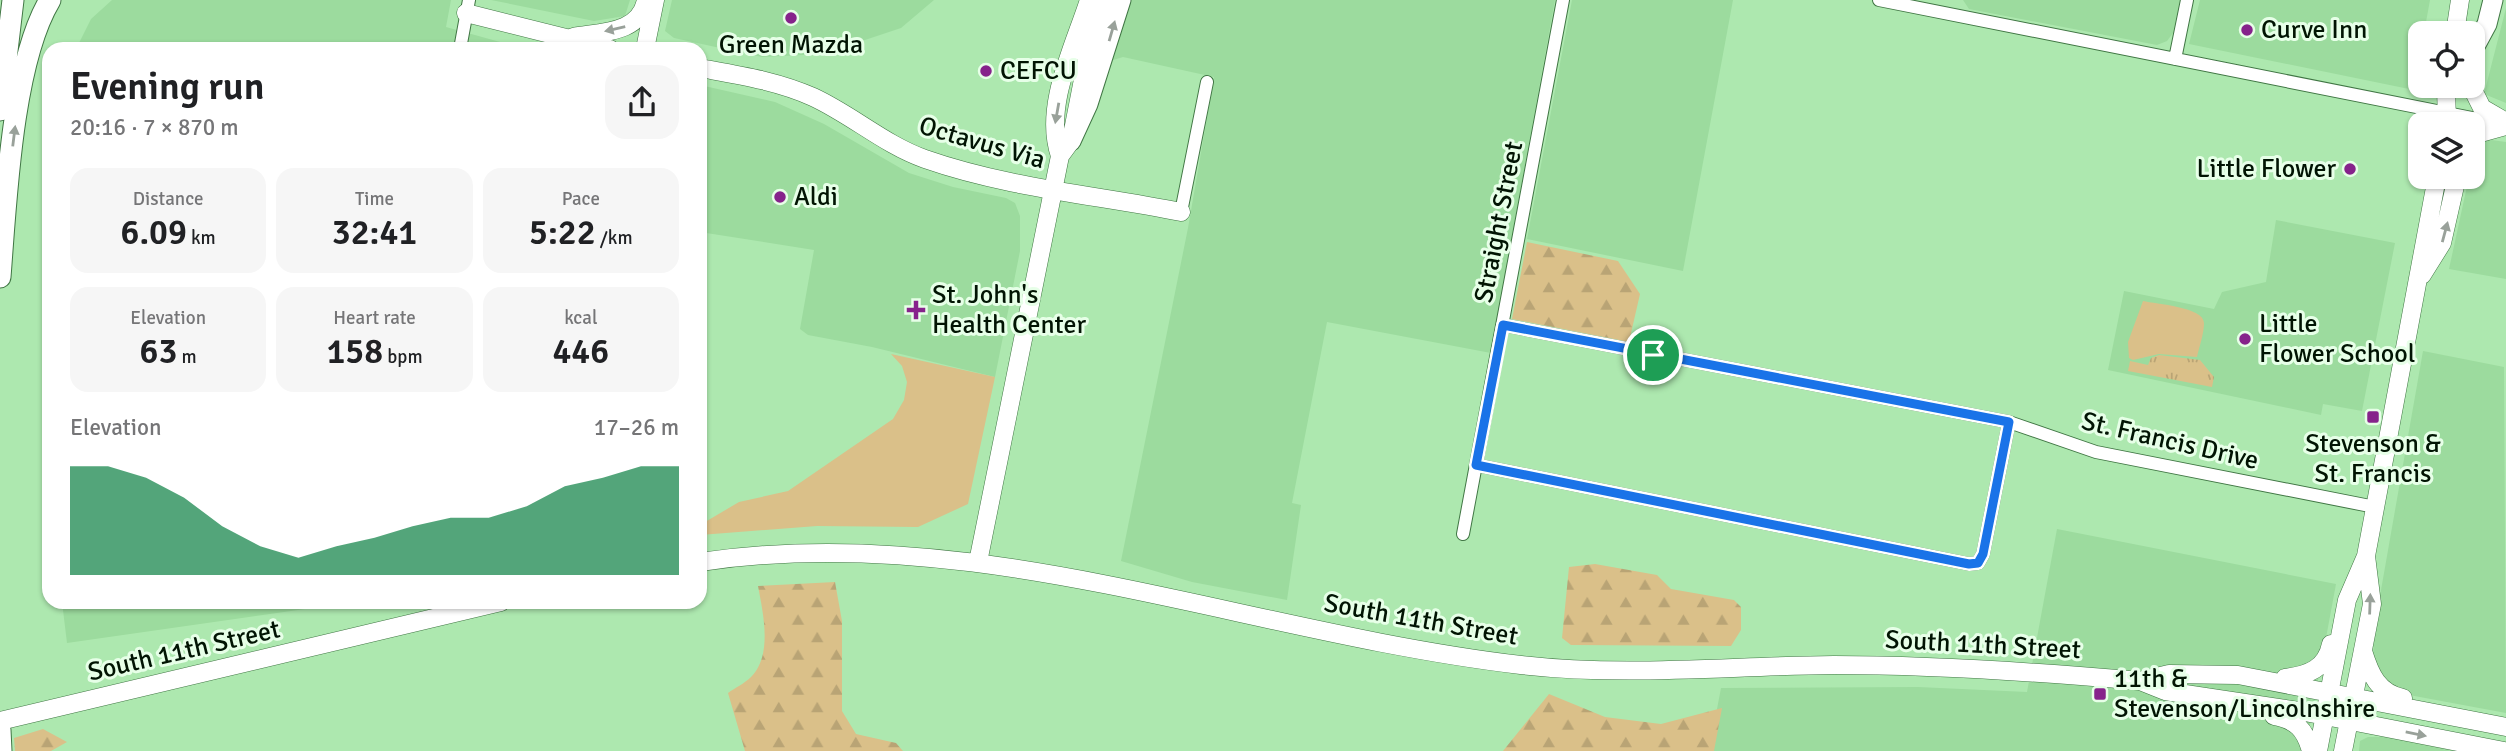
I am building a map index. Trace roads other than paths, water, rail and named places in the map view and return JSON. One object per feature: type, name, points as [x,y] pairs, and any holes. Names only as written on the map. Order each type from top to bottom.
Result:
[{"type":"highway","points":[[0,110],[13,0]]},
{"type":"highway","points":[[0,277],[23,78],[36,29],[50,0]]},
{"type":"highway","points":[[0,730],[1,751]]},
{"type":"main road","points":[[1065,148],[1088,104],[1121,0]]},
{"type":"main road","points":[[2485,27],[2493,0]]},
{"type":"street","points":[[570,37],[624,28],[642,14],[646,0]]},
{"type":"street","points":[[646,42],[655,0]]},
{"type":"street","points":[[1065,148],[1053,133],[1073,45],[1089,0]]},
{"type":"street","points":[[978,562],[1052,190],[1104,0]]},
{"type":"street","name":"Straight Street","points":[[1463,534],[1563,0]]},
{"type":"street","points":[[1879,0],[2175,59],[2416,112]]},
{"type":"street","points":[[1952,15],[1954,0]]},
{"type":"street","points":[[2175,59],[2187,0]]},
{"type":"street","points":[[2457,21],[2460,0]]},
{"type":"street","points":[[2479,21],[2484,0]]},
{"type":"street","points":[[461,42],[468,6],[587,42]]},
{"type":"street","name":"Octavus Via","points":[[707,69],[753,78],[811,96],[887,141],[923,158],[1052,190],[1181,212]]},
{"type":"street","points":[[1181,212],[1207,82]]},
{"type":"street","points":[[2477,98],[2482,108],[2506,124]]},
{"type":"street","points":[[2485,122],[2506,124]]},
{"type":"street","points":[[2485,131],[2506,124]]},
{"type":"street","points":[[2318,751],[2347,600],[2362,564],[2375,507],[2435,189]]},
{"type":"street","points":[[2418,281],[2442,243],[2454,189]]},
{"type":"street","name":"St. Francis Drive","points":[[1503,325],[2009,422],[2096,452],[2375,507]]},
{"type":"street","points":[[1476,465],[1969,564],[1978,563],[1983,554],[2009,422]]},
{"type":"street","name":"South 11th Street","points":[[707,561],[788,553],[874,552],[978,562],[1440,653],[1528,665],[1632,670],[1937,667],[2140,681],[2170,692],[2325,716],[2504,751]]},
{"type":"street","points":[[2343,751],[2372,604],[2362,564]]},
{"type":"street","points":[[2280,682],[2310,673],[2325,661],[2341,587],[2362,564]]},
{"type":"street","name":"South 11th Street","points":[[0,721],[471,609]]},
{"type":"street","points":[[2363,651],[2377,684],[2390,694],[2506,717]]},
{"type":"street","name":"South 11th Street","points":[[2140,681],[2169,674],[2195,673],[2280,682],[2506,727]]},
{"type":"street","points":[[2170,692],[2181,702],[2292,721],[2302,729],[2311,751]]},
{"type":"place","name":"Green Mazda","points":[[791,18]]},
{"type":"place","name":"Curve Inn","points":[[2247,30]]},
{"type":"place","name":"CEFCU","points":[[986,71]]},
{"type":"place","name":"Little Flower","points":[[2350,169]]},
{"type":"place","name":"Aldi","points":[[780,197]]},
{"type":"place","name":"St. John's Health Center","points":[[916,310]]},
{"type":"place","name":"Little Flower School","points":[[2245,339]]},
{"type":"place","name":"Stevenson & St. Francis","points":[[2373,417]]},
{"type":"place","name":"11th & Stevenson/Lincolnshire","points":[[2100,694]]}]
